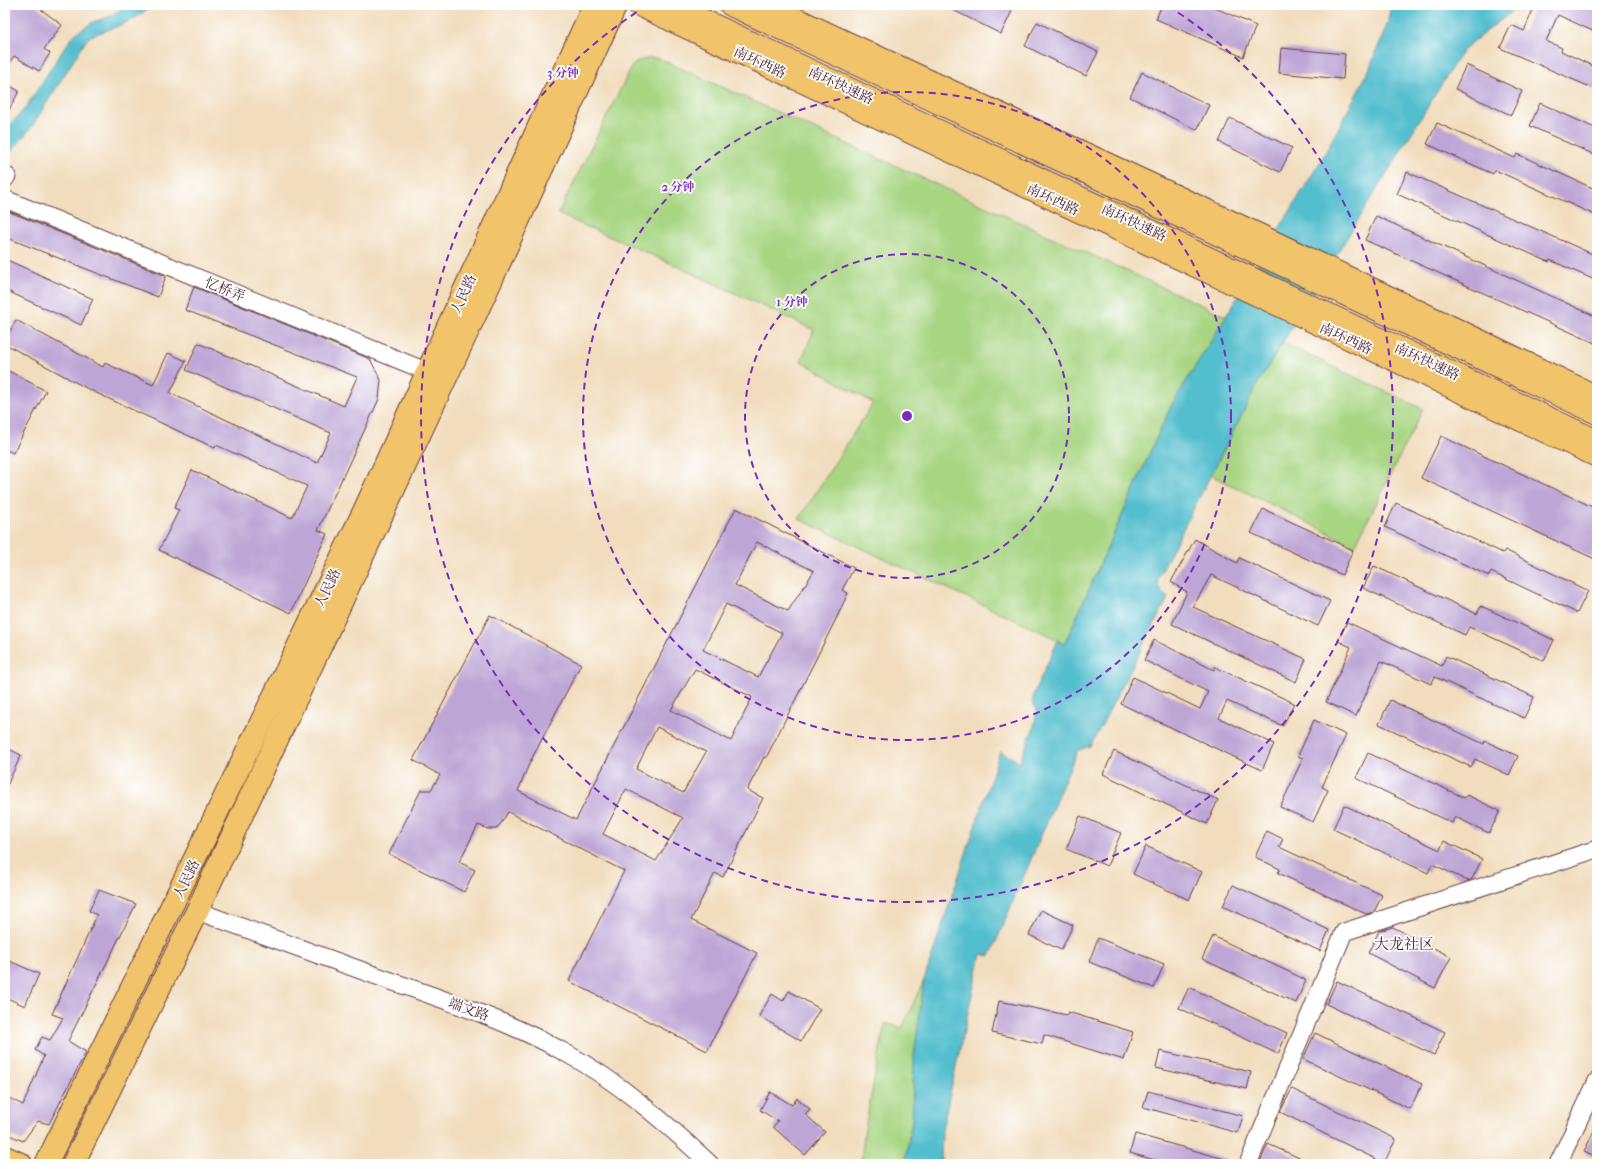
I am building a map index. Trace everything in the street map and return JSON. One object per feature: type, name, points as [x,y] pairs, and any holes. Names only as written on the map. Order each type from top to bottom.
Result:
[{"type":"main road","name":"人民路","points":[[73,1164],[197,911],[437,375],[594,5]]},
{"type":"main road","name":"人民路","points":[[46,1164],[358,524],[437,375],[616,5]]},
{"type":"main road","name":"南环西路","points":[[639,5],[1597,456]]},
{"type":"main road","name":"南环快速路","points":[[671,5],[1597,441]]},
{"type":"main road","name":"南环快速路","points":[[731,5],[1597,413]]},
{"type":"main road","points":[[766,5],[1257,234],[1597,397]]},
{"type":"main road","points":[[5,1158],[21,1164]]},
{"type":"street","name":"忆桥弄","points":[[5,199],[437,375]]},
{"type":"street","points":[[1248,1164],[1344,932],[1597,851]]},
{"type":"street","name":"端文路","points":[[197,911],[494,1018],[542,1040],[565,1052],[616,1084],[666,1124],[710,1164]]},
{"type":"street","points":[[1558,1164],[1597,1081]]},
{"type":"green space","points":[[649,58],[658,58],[1226,316],[1170,408],[1064,645],[1058,640],[799,519],[873,403],[801,361],[814,330],[679,267],[558,214],[632,66],[638,61]]},
{"type":"green space","points":[[1283,343],[1423,409],[1355,546],[1211,475],[1259,381]]},
{"type":"green space","points":[[924,980],[912,1120],[905,1164],[861,1164],[864,1134],[885,1023],[902,1028]]},
{"type":"water","points":[[126,5],[151,5],[131,20],[87,39],[31,128],[5,159],[5,131],[26,107],[67,44],[76,33],[93,22],[111,16]]},
{"type":"water","points":[[1391,5],[1520,5],[1464,49],[1259,381],[1158,578],[1158,586],[1168,598],[1096,736],[1090,746],[1077,751],[990,956],[981,954],[942,1130],[941,1164],[905,1164],[912,1120],[914,1055],[924,980],[1000,751],[1019,762],[1034,728],[1037,710],[1032,702],[1034,693],[1058,640],[1064,645],[1170,408],[1323,157],[1368,72],[1387,25]]},
{"type":"building","points":[[5,5],[35,5],[62,25],[44,49],[50,53],[39,71],[14,56],[5,70]]},
{"type":"building","points":[[943,5],[1000,5],[1012,11],[1001,34]]},
{"type":"building","points":[[1162,5],[1209,5],[1256,26],[1243,57],[1156,19]]},
{"type":"building","points":[[1535,5],[1597,5],[1597,33],[1558,15],[1546,41],[1562,48],[1561,51],[1597,68],[1597,90],[1500,48],[1511,25],[1524,31]]},
{"type":"building","points":[[1037,22],[1098,52],[1086,76],[1025,46]]},
{"type":"building","points":[[1281,48],[1345,54],[1343,79],[1279,73]]},
{"type":"building","points":[[1466,65],[1522,91],[1511,115],[1455,89]]},
{"type":"building","points":[[1142,72],[1209,105],[1197,130],[1130,97]]},
{"type":"building","points":[[5,83],[19,91],[5,118]]},
{"type":"building","points":[[1540,103],[1597,129],[1597,156],[1530,126]]},
{"type":"building","points":[[1230,118],[1292,148],[1280,172],[1219,142]]},
{"type":"building","points":[[1437,123],[1515,158],[1517,154],[1597,190],[1597,216],[1495,170],[1493,174],[1427,144]]},
{"type":"building","points":[[1407,172],[1597,256],[1597,281],[1550,260],[1549,262],[1397,194]]},
{"type":"building","points":[[5,210],[166,276],[158,297],[5,237]]},
{"type":"building","points":[[1376,216],[1597,317],[1597,344],[1365,240]]},
{"type":"building","points":[[5,259],[93,299],[81,325],[5,290]]},
{"type":"building","points":[[194,287],[370,359],[381,380],[379,399],[318,530],[327,534],[291,613],[159,550],[179,510],[174,508],[192,470],[292,518],[307,486],[216,445],[215,448],[90,390],[5,344],[5,340],[16,320],[103,367],[105,363],[153,385],[168,353],[186,361],[170,393],[317,463],[331,433],[186,370],[198,343],[344,406],[357,377],[185,310]]},
{"type":"building","points":[[5,369],[46,391],[13,453],[5,449]]},
{"type":"building","points":[[1441,436],[1597,509],[1597,560],[1421,478]]},
{"type":"building","points":[[1396,503],[1503,553],[1505,550],[1588,591],[1577,613],[1491,572],[1489,576],[1385,527]]},
{"type":"building","points":[[736,508],[854,568],[842,590],[848,593],[837,617],[766,758],[764,757],[747,790],[763,798],[723,877],[715,873],[691,920],[757,953],[707,1051],[569,981],[624,871],[508,812],[496,829],[488,829],[478,825],[459,862],[475,870],[464,892],[389,854],[421,790],[431,790],[440,775],[413,760],[490,615],[581,664],[529,764],[518,791],[576,820]],"holes":[[[757,542],[814,571],[788,611],[735,585]],[[726,604],[782,633],[758,677],[703,650]],[[695,669],[752,697],[731,741],[671,710]],[[657,727],[706,752],[683,793],[636,769]],[[626,789],[683,818],[656,861],[603,834]]]},
{"type":"building","points":[[1263,509],[1353,550],[1342,575],[1251,533]]},
{"type":"building","points":[[1195,539],[1237,563],[1239,558],[1330,601],[1318,626],[1211,575],[1193,607],[1306,659],[1296,682],[1172,624],[1187,592],[1171,582]]},
{"type":"building","points":[[1374,566],[1477,614],[1481,606],[1554,640],[1544,661],[1469,627],[1465,635],[1363,588]]},
{"type":"building","points":[[1347,622],[1442,666],[1446,656],[1534,697],[1524,718],[1435,677],[1431,684],[1381,661],[1356,716],[1326,702],[1351,647],[1338,641]]},
{"type":"building","points":[[1154,640],[1214,670],[1215,667],[1294,703],[1283,726],[1227,701],[1219,718],[1274,744],[1262,770],[1121,704],[1133,677],[1200,709],[1208,692],[1144,660]]},
{"type":"building","points":[[1390,700],[1484,744],[1485,741],[1518,756],[1509,775],[1475,759],[1471,767],[1379,724]]},
{"type":"building","points":[[1314,720],[1346,735],[1322,787],[1328,790],[1313,822],[1280,807],[1303,758],[1298,756]]},
{"type":"building","points":[[5,747],[21,755],[5,790]]},
{"type":"building","points":[[1114,751],[1218,800],[1207,824],[1103,774]]},
{"type":"building","points":[[1368,753],[1465,798],[1467,795],[1500,811],[1489,833],[1455,817],[1452,823],[1356,778]]},
{"type":"building","points":[[1344,805],[1440,850],[1444,841],[1482,859],[1472,879],[1468,881],[1432,864],[1428,873],[1333,829]]},
{"type":"building","points":[[1080,816],[1121,833],[1107,866],[1066,849]]},
{"type":"building","points":[[1267,831],[1283,839],[1279,847],[1382,895],[1374,912],[1366,914],[1278,873],[1280,869],[1255,857]]},
{"type":"building","points":[[1146,846],[1202,872],[1189,900],[1133,874]]},
{"type":"building","points":[[1233,885],[1329,930],[1320,951],[1223,906]]},
{"type":"building","points":[[99,890],[136,904],[68,1041],[86,1052],[49,1124],[38,1121],[23,1141],[5,1133],[5,1096],[23,1105],[44,1056],[35,1050],[42,1037],[50,1040],[63,1018],[52,1014],[97,915],[89,911]]},
{"type":"building","points":[[1041,910],[1073,925],[1061,950],[1029,935]]},
{"type":"building","points":[[1393,927],[1451,957],[1435,988],[1368,953],[1379,931]]},
{"type":"building","points":[[1213,936],[1306,980],[1296,1003],[1202,959]]},
{"type":"building","points":[[1098,938],[1164,964],[1154,988],[1089,962]]},
{"type":"building","points":[[5,959],[39,974],[25,1006],[5,997]]},
{"type":"building","points":[[1337,981],[1445,1032],[1434,1055],[1326,1004]]},
{"type":"building","points":[[1189,987],[1287,1033],[1278,1054],[1179,1008]]},
{"type":"building","points":[[789,991],[820,1009],[801,1041],[759,1016],[772,994],[783,1001]]},
{"type":"building","points":[[999,1001],[1067,1015],[1068,1012],[1133,1032],[1124,1060],[1044,1035],[1042,1044],[992,1033]]},
{"type":"building","points":[[1315,1033],[1422,1084],[1410,1109],[1303,1059]]},
{"type":"building","points":[[1160,1051],[1251,1072],[1247,1089],[1156,1068]]},
{"type":"building","points":[[1292,1089],[1396,1139],[1384,1163],[1280,1112]]},
{"type":"building","points":[[1148,1091],[1243,1116],[1238,1133],[1143,1107]]},
{"type":"building","points":[[770,1092],[792,1105],[797,1098],[810,1109],[805,1114],[825,1132],[805,1155],[773,1127],[778,1121],[760,1110]]},
{"type":"building","points":[[1597,1124],[1597,1158],[1584,1152]]},
{"type":"building","points":[[1135,1134],[1232,1161],[1232,1164],[1169,1164],[1130,1153]]},
{"type":"building","points":[[1268,1144],[1313,1164],[1259,1164]]},
{"type":"district","name":"大龙社区","points":[[1404,944]]}]
